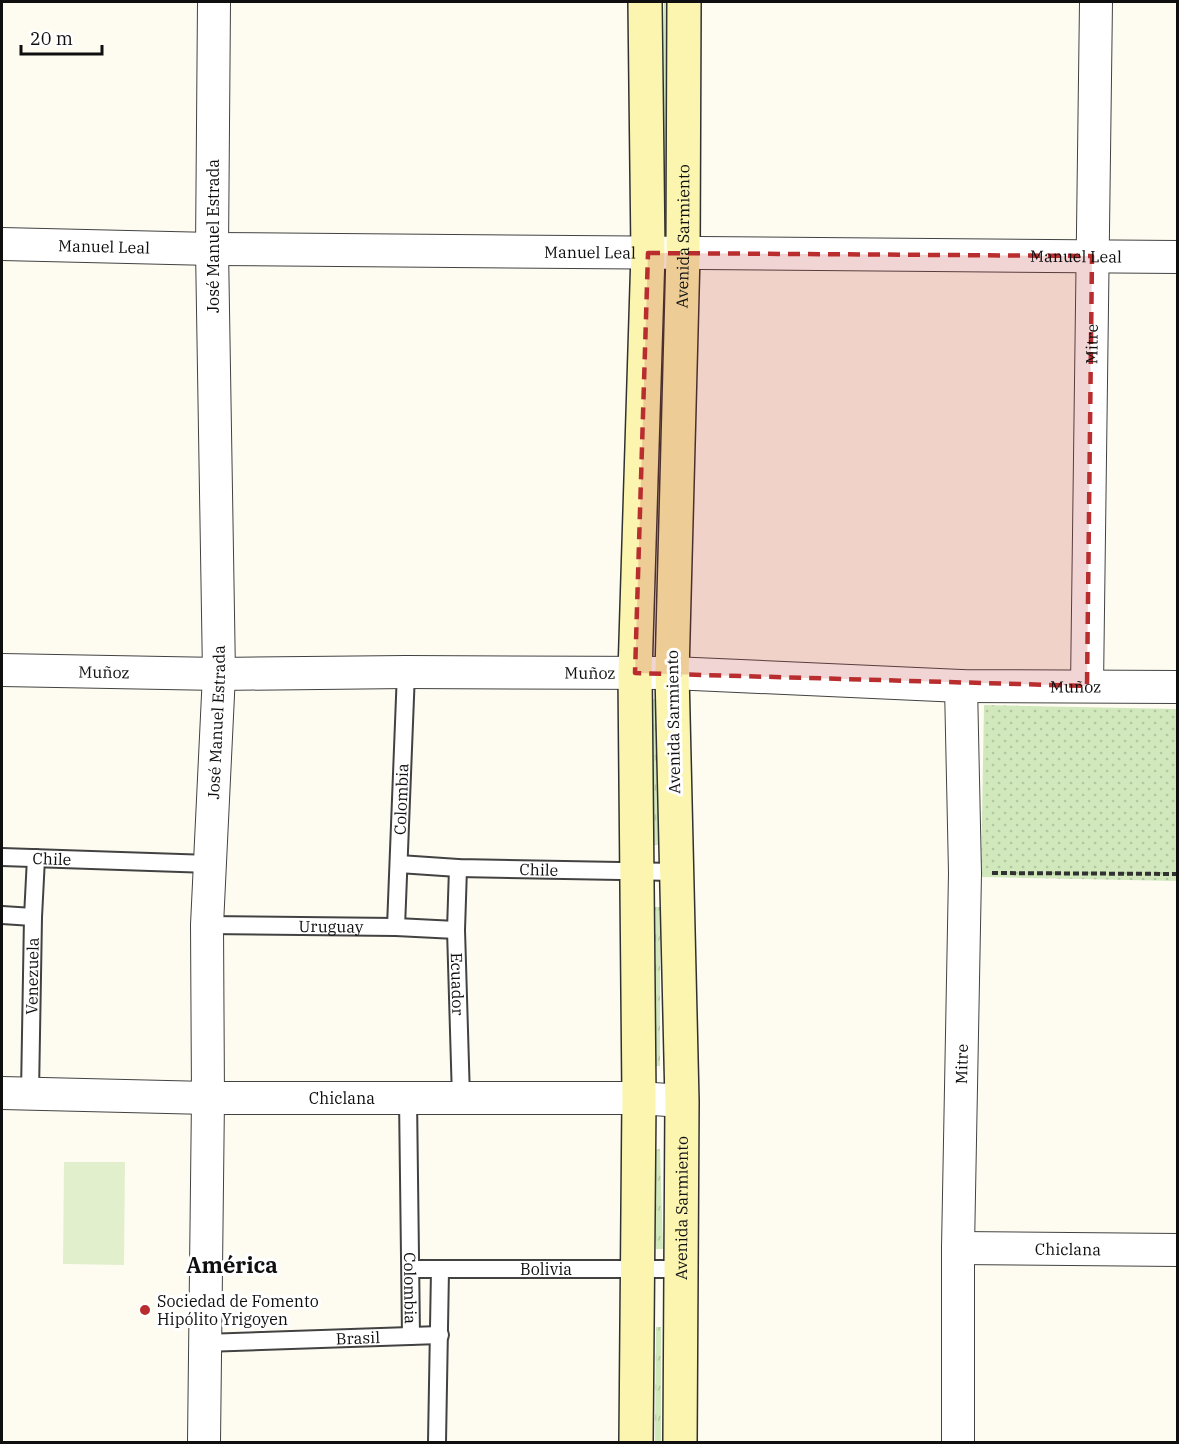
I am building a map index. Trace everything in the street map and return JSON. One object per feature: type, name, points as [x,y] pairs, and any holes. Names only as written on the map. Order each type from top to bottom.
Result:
[{"type":"main road","name":"Avenida Sarmiento","points":[[636,1443],[639,1098],[635,673],[648,253],[645,2]]},
{"type":"main road","name":"Avenida Sarmiento","points":[[680,1443],[682,1101],[672,673],[683,254],[684,2]]},
{"type":"street","name":"José Manuel Estrada","points":[[204,1443],[208,1098],[207,925],[219,674],[212,249],[214,2]]},
{"type":"street","name":"Mitre","points":[[1087,686],[1096,2]]},
{"type":"street","name":"Manuel Leal","points":[[2,244],[212,249],[1178,257]]},
{"type":"street","name":"Muñoz","points":[[2,670],[219,674],[672,673],[961,686],[1178,687]]},
{"type":"street","name":"Mitre","points":[[958,1443],[958,1248],[965,873],[961,686]]},
{"type":"street","name":"Chiclana","points":[[16,1093],[208,1098],[639,1098],[682,1101]]},
{"type":"street","name":"Chiclana","points":[[958,1248],[1178,1250]]},
{"type":"lane","name":"Colombia","points":[[396,927],[406,672]]},
{"type":"lane","name":"Chile","points":[[2,857],[210,864]]},
{"type":"lane","name":"Venezuela","points":[[16,1093],[33,916],[36,858]]},
{"type":"lane","name":"Chile","points":[[399,864],[458,868],[676,872]]},
{"type":"lane","name":"Ecuador","points":[[458,868],[456,930],[461,1098]]},
{"type":"lane","points":[[2,915],[33,916]]},
{"type":"lane","name":"Uruguay","points":[[207,925],[456,930]]},
{"type":"lane","name":"Colombia","points":[[408,1098],[411,1336]]},
{"type":"lane","name":"Bolivia","points":[[411,1269],[681,1269]]},
{"type":"lane","points":[[437,1443],[440,1270]]},
{"type":"lane","name":"Brasil","points":[[204,1343],[440,1335]]},
{"type":"path","points":[[965,873],[1178,874]]},
{"type":"highlighted area","points":[[648,253],[1092,256],[1087,686],[635,673]]},
{"type":"green space","points":[[664,2],[670,2],[668,213],[662,213]]},
{"type":"green space","points":[[659,306],[665,306],[662,641],[656,641]]},
{"type":"green space","points":[[652,699],[658,699],[658,845],[652,845]]},
{"type":"green space","points":[[984,705],[1177,709],[1177,881],[981,877]]},
{"type":"green space","points":[[654,907],[660,907],[660,1066],[654,1066]]},
{"type":"green space","points":[[660,1149],[663,1249],[656,1249],[654,1150]]},
{"type":"green space","points":[[64,1162],[125,1162],[124,1265],[63,1264]]},
{"type":"green space","points":[[656,1327],[661,1327],[661,1442],[655,1442]]},
{"type":"place","name":"Sociedad de Fomento Hipólito Yrigoyen","points":[[145,1310]]},
{"type":"district","name":"América","points":[[232,1264]]}]
